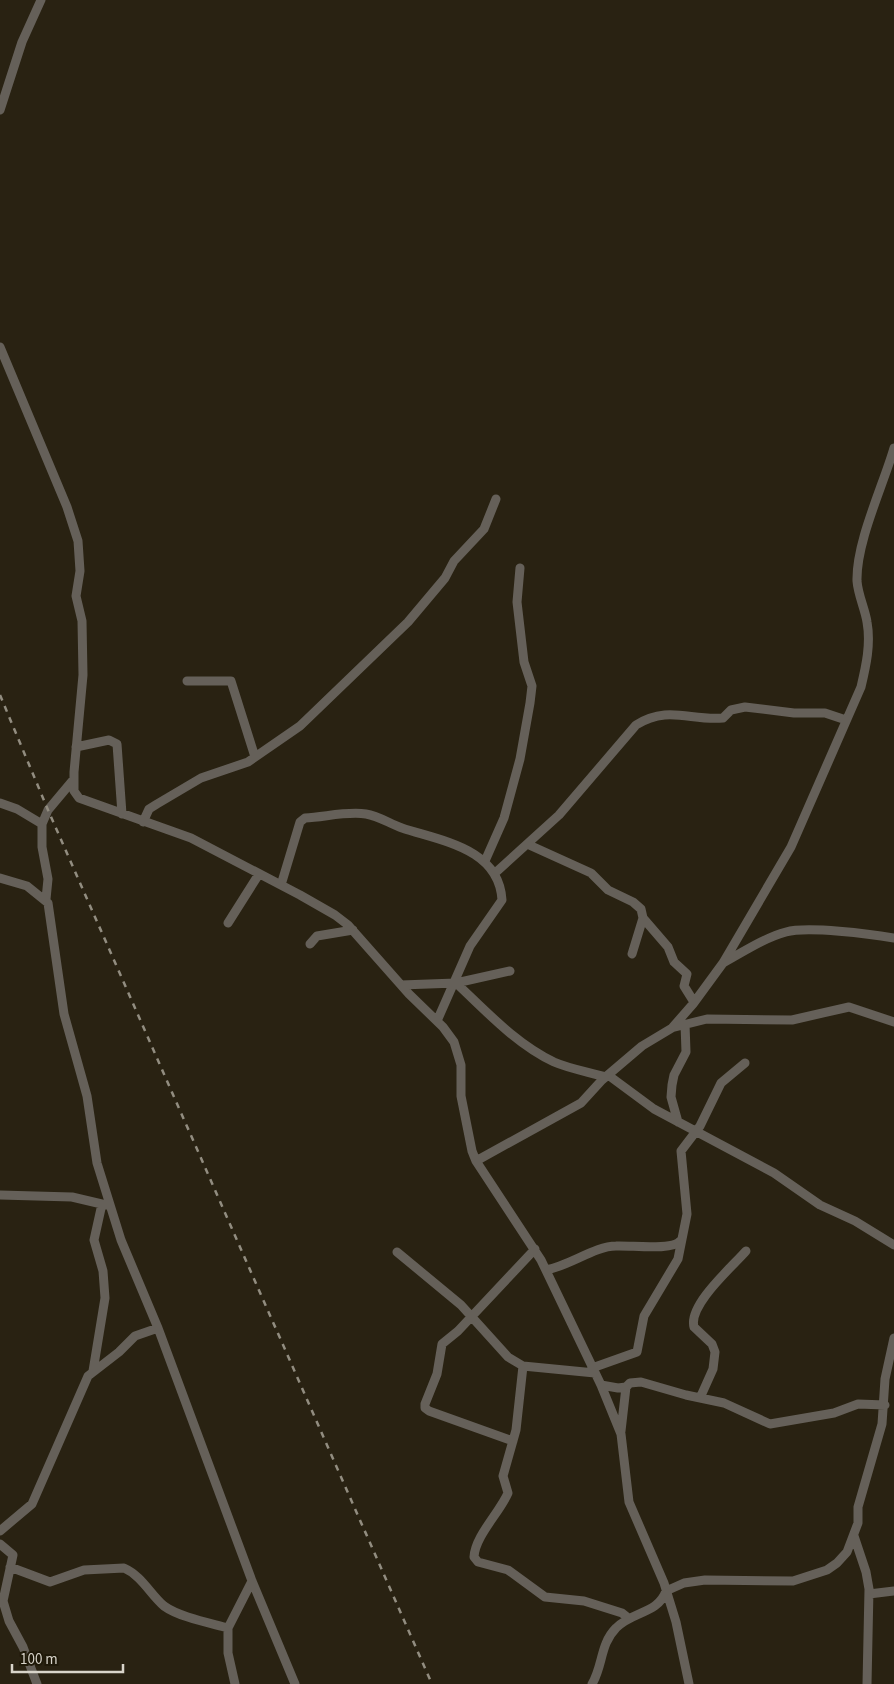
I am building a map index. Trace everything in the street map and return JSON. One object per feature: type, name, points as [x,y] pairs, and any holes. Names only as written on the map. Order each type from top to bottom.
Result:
[{"type":"street","points":[[0,110],[22,42],[41,0]]},
{"type":"street","points":[[0,347],[77,536],[80,560],[76,596],[82,621],[83,675],[74,791],[79,798],[191,838],[335,915],[353,930],[401,985],[437,1020],[448,1034],[458,1054],[461,1065],[461,1096],[472,1151],[476,1161],[508,1213],[535,1250],[546,1270],[601,1385],[621,1434]]},
{"type":"street","points":[[672,1028],[694,1002],[722,963],[791,847],[861,687],[868,649],[868,624],[857,582],[859,563],[878,490],[894,448]]},
{"type":"street","points":[[143,822],[149,809],[201,778],[255,758],[300,726],[408,622],[445,578],[454,561],[484,529],[496,499]]},
{"type":"street","points":[[485,861],[504,818],[520,759],[530,704],[532,686],[524,662],[517,602],[520,568]]},
{"type":"street","points":[[187,681],[231,681],[255,758]]},
{"type":"street","points":[[494,874],[559,815],[636,725],[655,716],[685,715],[723,718],[731,710],[764,708],[794,714],[825,713],[846,720]]},
{"type":"street","points":[[76,747],[109,740],[117,744],[122,814]]},
{"type":"street","points":[[74,780],[48,810],[42,824],[42,847],[48,879],[46,900],[60,1000],[87,1096],[97,1163],[133,1273],[158,1328],[252,1581],[295,1684]]},
{"type":"street","points":[[0,803],[16,809],[42,824]]},
{"type":"street","points":[[281,885],[300,822],[305,818],[366,814],[403,828],[436,836],[485,861],[494,874],[502,896],[501,904],[470,946],[437,1020]]},
{"type":"street","points":[[527,844],[591,873],[608,890],[633,902],[643,913],[643,918],[632,954]]},
{"type":"street","points":[[228,923],[259,874]]},
{"type":"street","points":[[0,878],[26,886],[46,900]]},
{"type":"street","points":[[643,918],[668,947],[674,962],[687,974],[684,986],[694,1002]]},
{"type":"street","points":[[310,944],[316,936],[353,930]]},
{"type":"street","points":[[722,963],[751,947],[788,931],[863,934],[894,938]]},
{"type":"street","points":[[401,985],[454,983],[510,971]]},
{"type":"street","points":[[454,983],[506,1030],[543,1056],[556,1062],[607,1076],[654,1109],[774,1173],[820,1205],[855,1221],[894,1245]]},
{"type":"street","points":[[476,1161],[581,1104],[607,1076],[642,1046],[672,1028],[707,1019],[792,1020],[849,1007],[894,1022]]},
{"type":"street","points":[[678,1122],[671,1097],[674,1075],[686,1052],[685,1024]]},
{"type":"street","points":[[396,1252],[461,1305],[502,1352],[523,1366],[594,1370],[637,1352],[644,1316],[676,1264],[687,1208],[681,1151],[707,1113],[721,1083],[745,1063]]},
{"type":"street","points":[[0,1195],[72,1197],[112,1207]]},
{"type":"street","points":[[93,1371],[105,1298],[103,1271],[94,1240],[102,1204]]},
{"type":"street","points":[[546,1270],[563,1266],[611,1246],[670,1246],[680,1241]]},
{"type":"street","points":[[513,1441],[425,1408],[439,1367],[442,1344],[472,1317],[535,1250]]},
{"type":"street","points":[[700,1398],[713,1369],[715,1352],[712,1344],[694,1327],[694,1316],[704,1297],[746,1251]]},
{"type":"street","points":[[0,1531],[32,1504],[84,1381],[93,1371],[119,1352],[135,1336],[158,1328]]},
{"type":"street","points":[[592,1684],[603,1647],[611,1633],[627,1617],[658,1606],[663,1600],[666,1591],[684,1583],[705,1580],[803,1579],[828,1570],[847,1552],[858,1523],[858,1507],[882,1424],[885,1405],[885,1379],[894,1338]]},
{"type":"street","points":[[523,1366],[513,1441],[503,1476],[508,1493],[475,1550],[476,1560],[508,1570],[545,1598],[584,1601],[622,1612],[627,1617]]},
{"type":"street","points":[[689,1684],[684,1653],[666,1591],[630,1502],[621,1434],[624,1390],[626,1387],[630,1383],[641,1382],[731,1405],[770,1424],[834,1413],[858,1404],[885,1405]]},
{"type":"street","points":[[601,1385],[612,1388],[626,1387]]},
{"type":"street","points":[[854,1536],[866,1572],[869,1594],[867,1684]]},
{"type":"street","points":[[0,1544],[13,1555],[3,1601],[9,1621],[23,1647],[37,1684]]},
{"type":"street","points":[[10,1567],[50,1582],[84,1570],[124,1568],[137,1576],[171,1609],[228,1628]]},
{"type":"street","points":[[235,1684],[228,1653],[228,1628],[252,1581]]},
{"type":"street","points":[[869,1594],[894,1591]]},
{"type":"railway","points":[[0,695],[48,810],[432,1684]]}]
